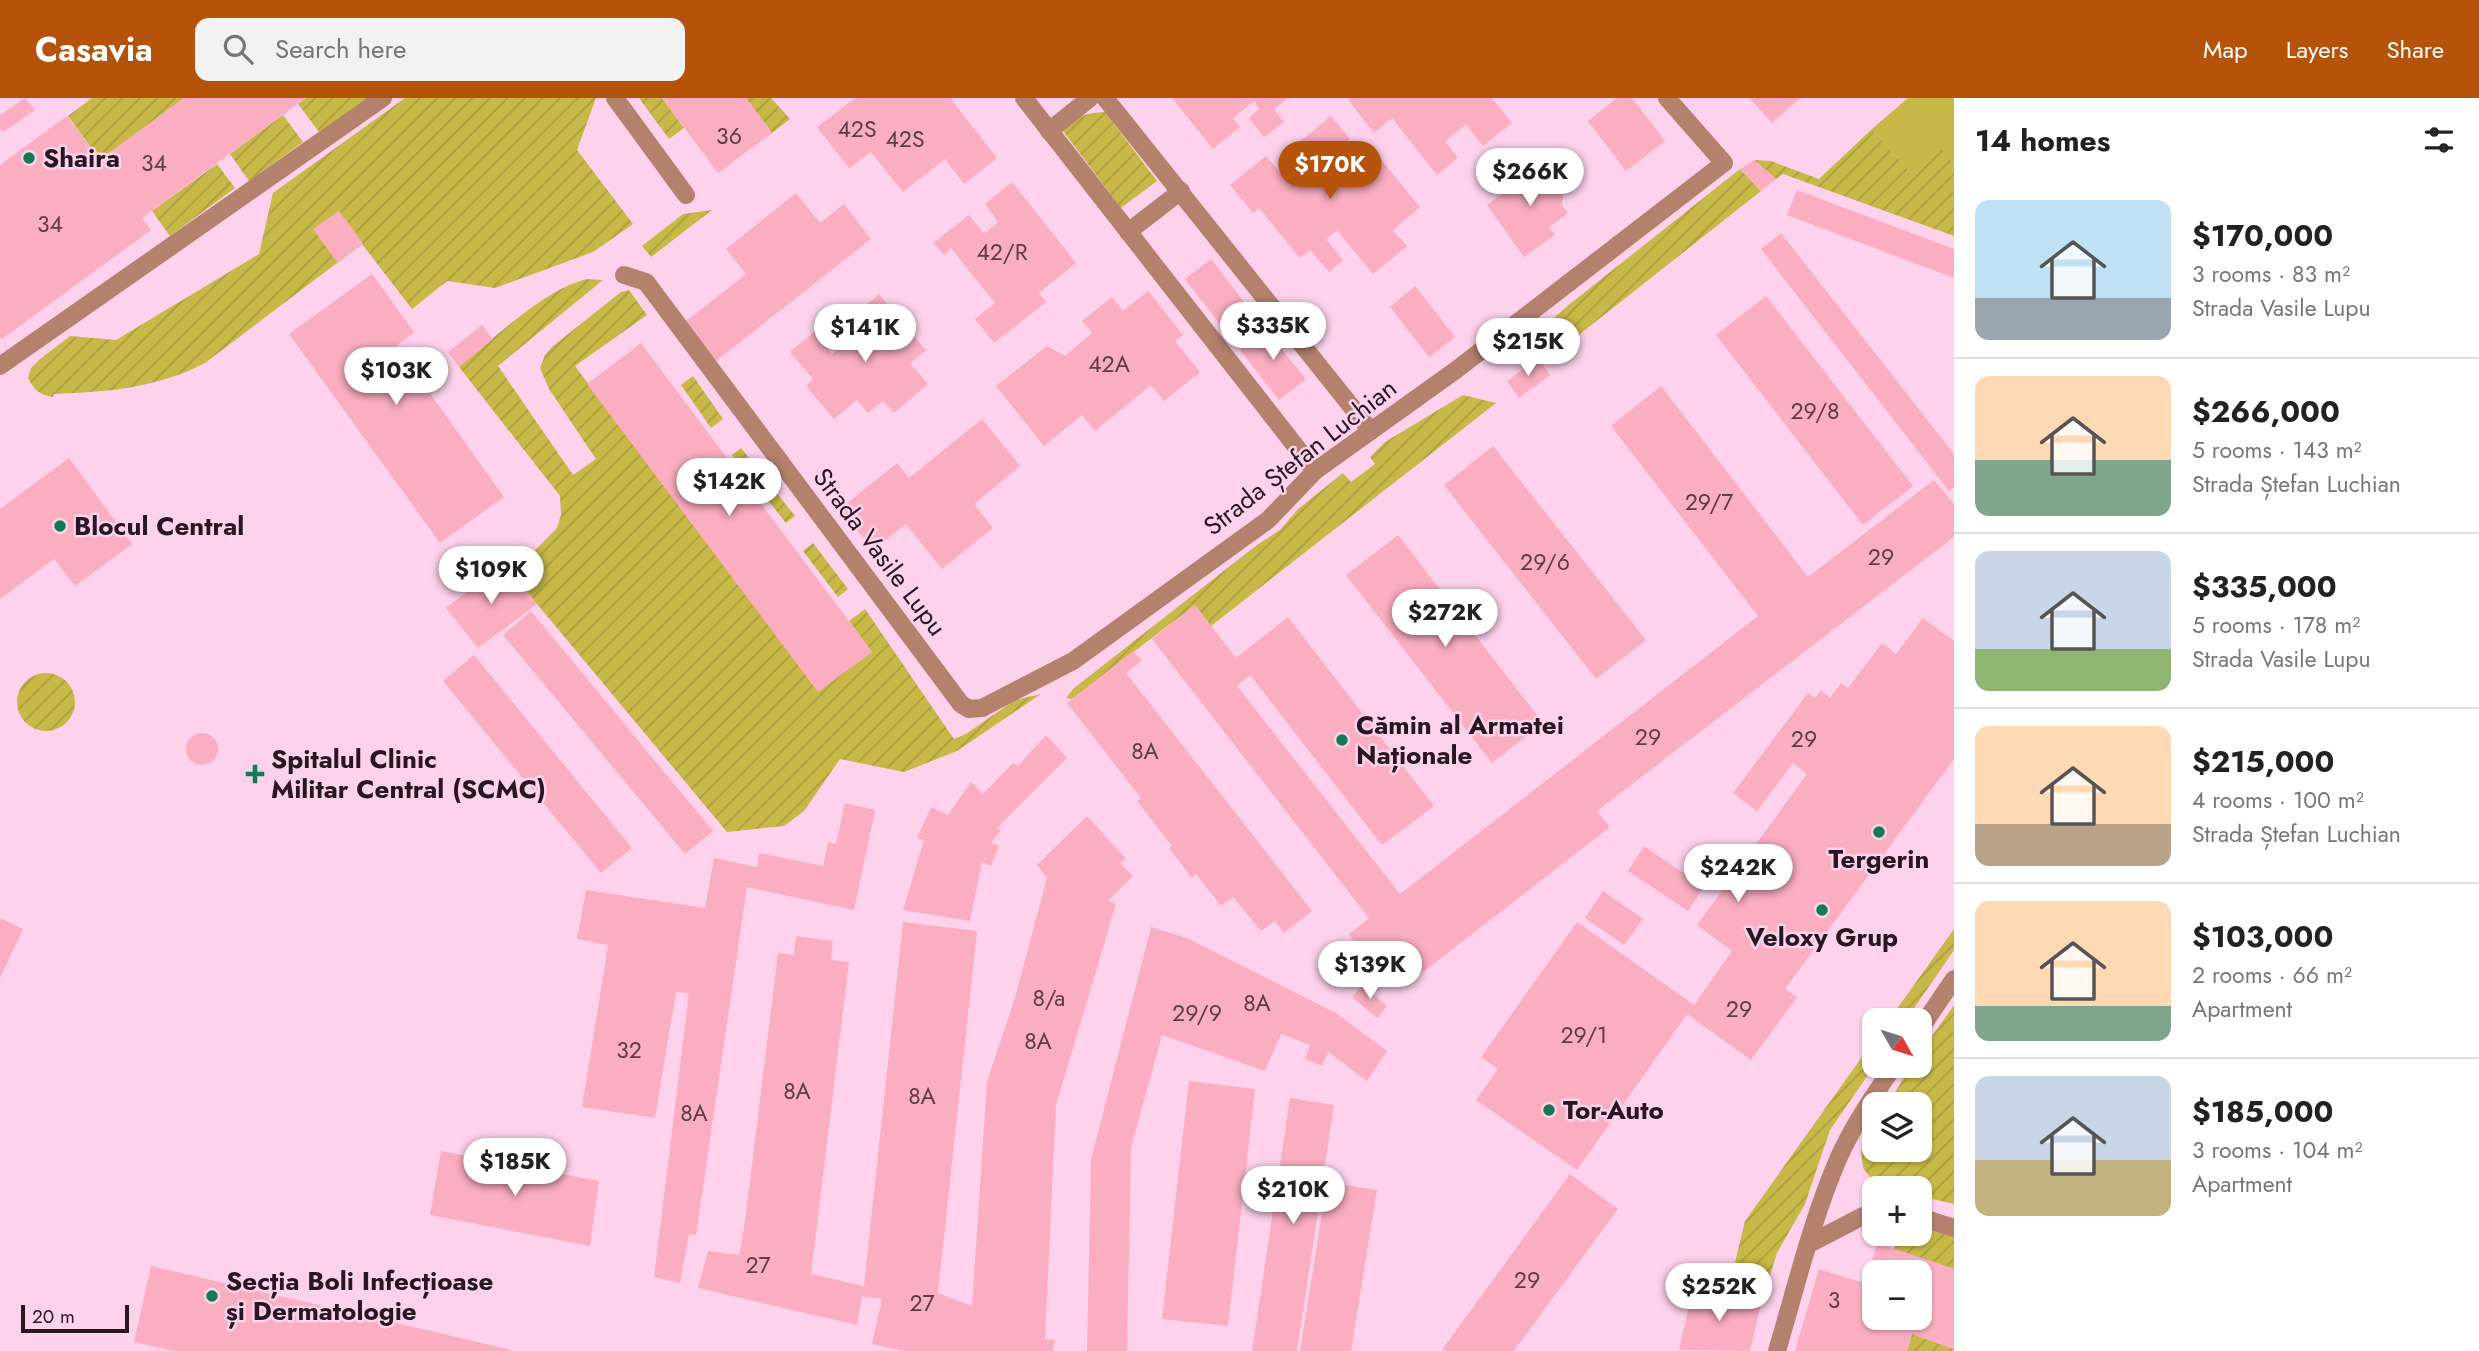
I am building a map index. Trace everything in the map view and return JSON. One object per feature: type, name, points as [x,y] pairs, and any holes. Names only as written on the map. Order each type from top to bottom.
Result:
[{"type":"street","points":[[0,366],[383,98]]},
{"type":"street","points":[[615,98],[686,195]]},
{"type":"street","points":[[1024,98],[1315,471]]},
{"type":"street","points":[[1049,131],[1090,98]]},
{"type":"street","points":[[1105,98],[1371,431]]},
{"type":"street","name":"Strada Ștefan Luchian","points":[[961,704],[969,709],[982,708],[1073,661],[1268,520],[1315,471],[1456,370],[1724,163],[1667,98]]},
{"type":"street","points":[[1128,232],[1181,191]]},
{"type":"street","name":"Strada Vasile Lupu","points":[[624,275],[646,282],[961,704]]},
{"type":"street","points":[[1932,1011],[1954,979]]},
{"type":"street","points":[[1777,1351],[1809,1244],[1839,1159],[1854,1127],[1886,1078]]},
{"type":"street","points":[[1809,1244],[1862,1217]]},
{"type":"street","points":[[1932,1221],[1954,1228]]},
{"type":"shaded area","points":[[92,98],[184,98],[100,160],[68,116]]},
{"type":"shaded area","points":[[306,98],[368,98],[320,133],[298,104]]},
{"type":"shaded area","points":[[405,98],[596,98],[577,150],[633,224],[593,252],[495,288],[447,281],[412,309],[362,244],[205,363],[187,371],[131,387],[54,394],[53,397],[41,393],[33,386],[28,378],[31,368],[70,336],[116,340],[259,254],[273,193]]},
{"type":"shaded area","points":[[639,98],[662,98],[684,128],[669,139]]},
{"type":"shaded area","points":[[746,98],[771,98],[790,119],[772,133]]},
{"type":"shaded area","points":[[1908,98],[1954,98],[1954,164],[1940,149],[1911,173],[1872,129]]},
{"type":"shaded area","points":[[1105,112],[1157,181],[1121,208],[1063,131],[1082,116]]},
{"type":"shaded area","points":[[283,115],[303,142],[249,181],[230,154]]},
{"type":"shaded area","points":[[1872,129],[1911,173],[1940,148],[1954,164],[1954,236],[1783,174],[1776,179],[1754,160],[1771,161],[1819,179]]},
{"type":"shaded area","points":[[217,164],[235,188],[170,236],[152,211]]},
{"type":"shaded area","points":[[1740,169],[1761,191],[1542,364],[1527,343],[1566,307]]},
{"type":"shaded area","points":[[712,210],[651,257],[642,246],[683,214]]},
{"type":"shaded area","points":[[587,279],[603,280],[498,366],[573,475],[596,459],[549,389],[540,368],[545,355],[553,346],[621,292],[629,290],[647,315],[575,366],[818,691],[872,652],[849,621],[865,609],[954,739],[966,734],[1015,700],[1041,694],[957,751],[904,772],[840,759],[804,811],[784,826],[727,832],[512,574],[557,528],[561,515],[560,496],[459,367],[537,304],[571,284]]},
{"type":"shaded area","points":[[693,376],[723,419],[711,428],[681,385]]},
{"type":"shaded area","points":[[1463,395],[1496,403],[1211,626],[1195,605],[1072,699],[1066,698],[1074,688],[1280,530],[1298,509],[1343,473],[1351,482],[1375,464],[1370,457],[1385,442]]},
{"type":"shaded area","points":[[741,448],[795,516],[786,523],[732,455]]},
{"type":"shaded area","points":[[813,543],[848,589],[838,597],[803,551]]},
{"type":"shaded area","points":[[40,673],[52,673],[67,681],[75,696],[75,708],[67,723],[52,731],[40,731],[25,723],[17,708],[17,696],[25,681]]},
{"type":"shaded area","points":[[1954,929],[1954,950],[1914,1008],[1898,1008]]},
{"type":"shaded area","points":[[1954,1005],[1954,1204],[1932,1199],[1932,1176],[1869,1176],[1863,1168],[1862,1162],[1932,1162],[1932,1092],[1895,1092],[1904,1078],[1932,1078],[1932,1036]]},
{"type":"shaded area","points":[[1862,1057],[1862,1078],[1866,1078],[1830,1130],[1805,1204],[1777,1253],[1761,1304],[1727,1296],[1745,1221]]},
{"type":"shaded area","points":[[1932,1230],[1954,1236],[1954,1269],[1932,1260],[1894,1249],[1895,1246],[1932,1246]]},
{"type":"shaded area","points":[[1912,1334],[1954,1349],[1954,1351],[1907,1351]]},
{"type":"building","points":[[25,98],[35,110],[3,132],[0,128],[0,115]]},
{"type":"building","points":[[184,98],[306,98],[142,218],[151,230],[2,339],[0,165],[67,116],[100,160]]},
{"type":"building","points":[[662,98],[746,98],[772,133],[718,173]]},
{"type":"building","points":[[855,98],[950,98],[997,158],[964,184],[945,159],[903,192],[871,152],[849,168],[817,127]]},
{"type":"building","points":[[1172,98],[1288,98],[1274,109],[1284,122],[1264,137],[1249,118],[1259,109],[1254,101],[1233,118],[1240,127],[1213,149]]},
{"type":"building","points":[[1492,98],[1512,123],[1483,146],[1466,124],[1445,141],[1458,158],[1437,175],[1392,118],[1374,133],[1348,100]]},
{"type":"building","points":[[1617,98],[1632,98],[1665,141],[1626,171],[1588,121]]},
{"type":"building","points":[[1749,98],[1800,98],[1772,123]]},
{"type":"building","points":[[1331,116],[1350,139],[1336,150],[1357,174],[1378,156],[1420,207],[1393,230],[1407,246],[1373,274],[1337,230],[1326,239],[1343,260],[1329,272],[1310,250],[1300,258],[1259,208],[1253,213],[1230,185],[1266,156],[1286,179],[1297,169],[1285,154]]},
{"type":"building","points":[[1754,160],[1776,179],[1761,191],[1740,169]]},
{"type":"building","points":[[1534,163],[1547,167],[1564,191],[1562,205],[1568,213],[1549,227],[1555,235],[1524,257],[1487,205],[1515,184],[1517,175]]},
{"type":"building","points":[[1012,182],[1076,263],[1039,293],[1046,302],[994,343],[975,319],[995,303],[951,248],[944,255],[933,243],[969,215],[984,234],[998,222],[985,204]]},
{"type":"building","points":[[1797,190],[1954,249],[1954,278],[1787,215]]},
{"type":"building","points":[[796,193],[820,223],[844,204],[871,239],[716,361],[685,322],[746,274],[726,249]]},
{"type":"building","points":[[339,211],[363,243],[337,262],[313,229]]},
{"type":"building","points":[[1781,233],[1954,454],[1954,487],[1949,491],[1761,249]]},
{"type":"building","points":[[1211,259],[1245,303],[1219,323],[1185,279]]},
{"type":"building","points":[[372,274],[414,332],[396,346],[504,497],[440,543],[289,334]]},
{"type":"building","points":[[1415,286],[1455,337],[1429,357],[1390,307]]},
{"type":"building","points":[[1148,291],[1183,335],[1175,341],[1200,372],[1164,401],[1151,385],[1095,431],[1082,415],[1044,446],[996,386],[1047,346],[1065,356],[1092,333],[1082,321],[1112,297],[1123,311]]},
{"type":"building","points":[[879,294],[926,350],[910,363],[928,384],[894,413],[883,401],[868,413],[857,400],[834,419],[806,386],[813,379],[790,352],[814,332],[832,354],[868,323],[858,312]]},
{"type":"building","points":[[1766,296],[1913,486],[1863,525],[1716,335]]},
{"type":"building","points":[[1275,322],[1288,339],[1279,346],[1306,379],[1279,400],[1240,350]]},
{"type":"building","points":[[482,325],[493,339],[459,367],[448,352]]},
{"type":"building","points":[[641,343],[872,652],[818,692],[587,384]]},
{"type":"building","points":[[1538,358],[1550,375],[1519,398],[1507,381]]},
{"type":"building","points":[[1661,386],[1808,577],[1934,480],[1954,504],[1954,537],[1597,811],[1610,827],[1423,972],[1407,952],[1373,979],[1347,947],[1354,941],[1349,934],[1369,918],[1152,639],[1195,605],[1236,658],[1288,617],[1434,806],[1382,845],[1250,675],[1237,686],[1400,894],[1758,616],[1611,426]]},
{"type":"building","points":[[982,419],[1020,466],[974,504],[993,528],[942,569],[906,524],[873,550],[840,509],[897,463],[909,478]]},
{"type":"building","name":"Cămin al Armatei Naționale","points":[[1493,446],[1646,640],[1596,679],[1444,485]]},
{"type":"building","name":"Blocul Central","points":[[69,458],[132,544],[75,586],[54,559],[0,599],[0,509]]},
{"type":"building","name":"Cămin al Armatei Naționale","points":[[1398,535],[1543,723],[1492,763],[1346,575]]},
{"type":"building","points":[[503,563],[537,604],[478,648],[446,608]]},
{"type":"building","points":[[531,611],[713,831],[685,854],[503,635]]},
{"type":"building","points":[[1923,618],[1954,641],[1954,759],[1785,989],[1797,997],[1751,1060],[1687,1014],[1577,1170],[1476,1100],[1498,1069],[1481,1057],[1577,922],[1694,1005],[1732,951],[1697,925],[1807,774],[1793,763],[1757,811],[1733,793],[1808,693],[1815,698],[1821,690],[1830,698],[1841,683],[1848,688],[1882,643],[1896,654]]},
{"type":"building","points":[[1133,651],[1142,661],[1126,673],[1312,911],[1284,933],[1275,921],[1261,931],[1233,897],[1221,906],[1196,874],[1192,878],[1169,848],[1172,846],[1137,801],[1141,798],[1067,703]]},
{"type":"building","points":[[474,655],[632,848],[601,873],[443,681]]},
{"type":"building","points":[[202,733],[213,738],[218,749],[213,760],[202,765],[191,760],[186,749],[191,738]]},
{"type":"building","points":[[1046,735],[1067,758],[997,828],[1001,830],[991,843],[999,846],[991,866],[982,862],[970,921],[903,910],[924,840],[917,838],[931,807],[948,815],[971,782],[983,794],[1013,763],[1018,766]]},
{"type":"building","points":[[845,803],[875,810],[854,910],[747,887],[696,1235],[689,1234],[680,1283],[654,1277],[689,993],[676,992],[655,1118],[582,1107],[608,945],[577,939],[586,890],[705,908],[714,858],[757,867],[759,853],[823,866],[828,842],[836,844]]},
{"type":"building","points":[[1087,816],[1126,859],[1120,863],[1133,876],[1108,901],[1116,904],[1056,1105],[1045,1339],[1055,1340],[1053,1351],[904,1351],[872,1344],[882,1299],[862,1296],[857,1325],[698,1288],[708,1251],[739,1255],[778,953],[794,955],[796,936],[833,941],[831,960],[849,962],[811,1274],[864,1286],[903,922],[977,931],[938,1293],[972,1306],[987,1081],[1014,1001],[1047,878],[1037,865]]},
{"type":"building","points":[[1644,846],[1704,887],[1688,911],[1628,871]]},
{"type":"building","points":[[1603,891],[1643,919],[1624,945],[1585,918]]},
{"type":"building","points":[[0,918],[23,929],[0,978]]},
{"type":"building","points":[[1151,927],[1187,938],[1336,1013],[1387,1051],[1367,1081],[1328,1052],[1322,1066],[1305,1059],[1310,1045],[1281,1034],[1265,1071],[1162,1035],[1131,1148],[1127,1351],[1087,1351],[1091,1160]]},
{"type":"building","points":[[1363,985],[1387,1006],[1377,1018],[1352,997]]},
{"type":"building","points":[[1189,1081],[1255,1089],[1228,1326],[1162,1319]]},
{"type":"building","points":[[1290,1098],[1334,1105],[1297,1351],[1252,1351]]},
{"type":"building","points":[[441,1151],[599,1181],[590,1246],[430,1215]]},
{"type":"building","points":[[1570,1174],[1618,1209],[1514,1351],[1442,1350]]},
{"type":"building","points":[[1327,1182],[1377,1190],[1351,1351],[1300,1351]]},
{"type":"building","points":[[1877,1246],[1887,1246],[1928,1260],[1872,1260]]},
{"type":"building","points":[[1932,1261],[1954,1269],[1954,1349],[1912,1334],[1907,1351],[1795,1351],[1819,1269],[1862,1282],[1862,1330],[1932,1330]]},
{"type":"building","name":"Secția Boli Infecțioase și Dermatologie","points":[[151,1266],[512,1350],[174,1351],[134,1342]]},
{"type":"building","points":[[1693,1288],[1761,1304],[1750,1351],[1679,1350]]},
{"type":"place","name":"Shaira","points":[[29,158]]},
{"type":"place","name":"Blocul Central","points":[[60,526]]},
{"type":"place","name":"Cămin al Armatei Naționale","points":[[1342,740]]},
{"type":"place","name":"Spitalul Clinic Militar Central (SCMC)","points":[[255,774]]},
{"type":"place","name":"Tergerin","points":[[1879,832]]},
{"type":"place","name":"Veloxy Grup","points":[[1822,910]]},
{"type":"place","name":"Tor-Auto","points":[[1549,1110]]},
{"type":"place","name":"Secția Boli Infecțioase și Dermatologie","points":[[212,1296]]}]
